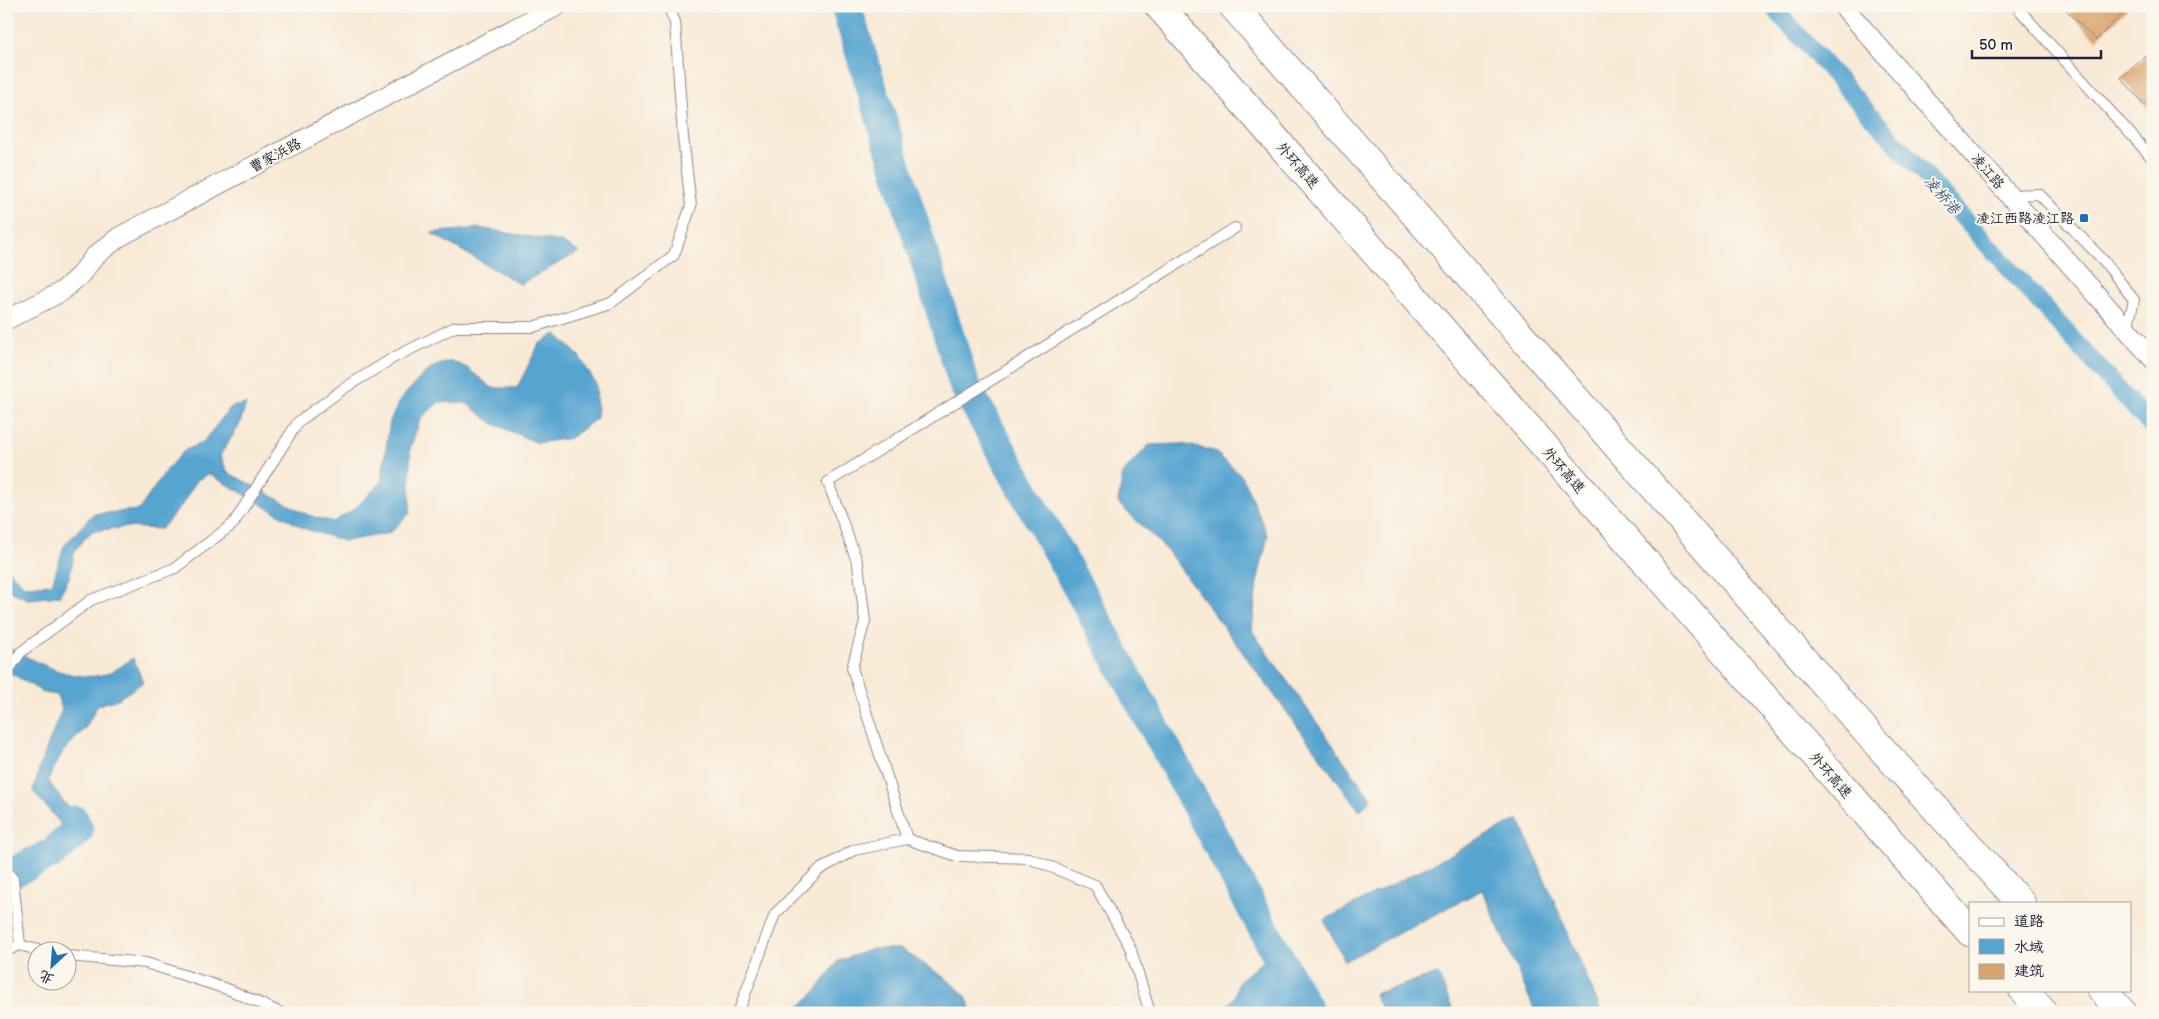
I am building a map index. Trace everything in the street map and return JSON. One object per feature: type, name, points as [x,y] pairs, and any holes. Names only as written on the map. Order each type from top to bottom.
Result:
[{"type":"highway","name":"外环高速","points":[[1159,6],[1969,931]]},
{"type":"highway","points":[[1233,6],[1871,737],[2013,894]]},
{"type":"highway","points":[[2025,992],[2044,1013]]},
{"type":"highway","points":[[2104,992],[2123,1013]]},
{"type":"street","name":"曹家浜路","points":[[6,320],[61,292],[80,275],[95,256],[119,237],[557,6]]},
{"type":"street","name":"凌江路","points":[[1843,6],[2153,359]]},
{"type":"lane","points":[[6,674],[21,652],[91,600],[175,568],[233,524],[298,422],[343,389],[393,358],[455,327],[533,327],[612,303],[674,254],[691,206],[683,137],[675,22],[668,6]]},
{"type":"lane","points":[[2016,6],[2153,160]]},
{"type":"lane","points":[[2009,195],[2039,194],[2104,261],[2134,300],[2127,329]]},
{"type":"lane","points":[[907,839],[852,668],[865,621],[858,564],[828,482],[1235,228]]},
{"type":"lane","points":[[738,1013],[776,914],[819,870],[854,850],[907,839],[957,856],[1029,858],[1095,885],[1130,946],[1150,1013]]},
{"type":"lane","points":[[10,875],[20,945]]},
{"type":"lane","points":[[6,951],[20,945],[28,947]]},
{"type":"lane","points":[[78,957],[146,963],[230,990],[281,1013]]},
{"type":"water","points":[[479,228],[561,242],[579,252],[520,284],[431,233]]},
{"type":"water","points":[[556,334],[579,356],[596,384],[597,418],[570,438],[538,443],[494,424],[466,403],[439,402],[421,418],[410,448],[410,513],[390,533],[344,541],[303,528],[209,474],[197,480],[181,506],[161,529],[127,527],[92,531],[75,550],[69,578],[59,596],[28,599],[6,589],[6,567],[24,586],[52,584],[64,546],[93,514],[139,510],[167,469],[184,451],[203,442],[231,407],[246,404],[239,426],[220,455],[227,472],[308,515],[333,522],[353,510],[381,483],[390,421],[400,400],[423,375],[435,366],[452,361],[467,368],[492,388],[517,388],[539,344]]},
{"type":"water","points":[[1182,444],[1214,451],[1242,476],[1268,536],[1257,582],[1252,631],[1371,799],[1360,811],[1166,549],[1118,503],[1123,473],[1149,445]]},
{"type":"water","points":[[6,646],[54,669],[81,676],[109,673],[133,658],[143,682],[118,699],[98,705],[86,727],[62,753],[48,780],[64,803],[80,815],[65,829],[33,791],[40,766],[62,709],[57,695],[44,693],[6,670]]},
{"type":"water","points":[[1519,819],[1602,1013],[1536,1013],[1482,890],[1345,961],[1324,920]]},
{"type":"water","points":[[873,949],[901,949],[949,981],[966,996],[973,1013],[793,1013],[817,990],[838,961]]},
{"type":"water","points":[[1275,951],[1303,1002],[1271,1013],[1219,1013],[1234,998],[1239,981]]},
{"type":"water","points":[[1438,974],[1454,1013],[1383,1013],[1374,994]]},
{"type":"building","points":[[2062,6],[2130,6],[2096,40]]},
{"type":"building","points":[[2146,56],[2153,63],[2153,114],[2121,78]]},
{"type":"waterway","points":[[846,6],[964,384],[1095,618],[1309,1013]]},
{"type":"waterway","name":"凌桥港","points":[[1772,6],[2153,428]]},
{"type":"waterway","points":[[6,876],[54,852],[78,830],[74,821]]},
{"type":"place","name":"凌江西路凌江路","points":[[2084,218]]}]
